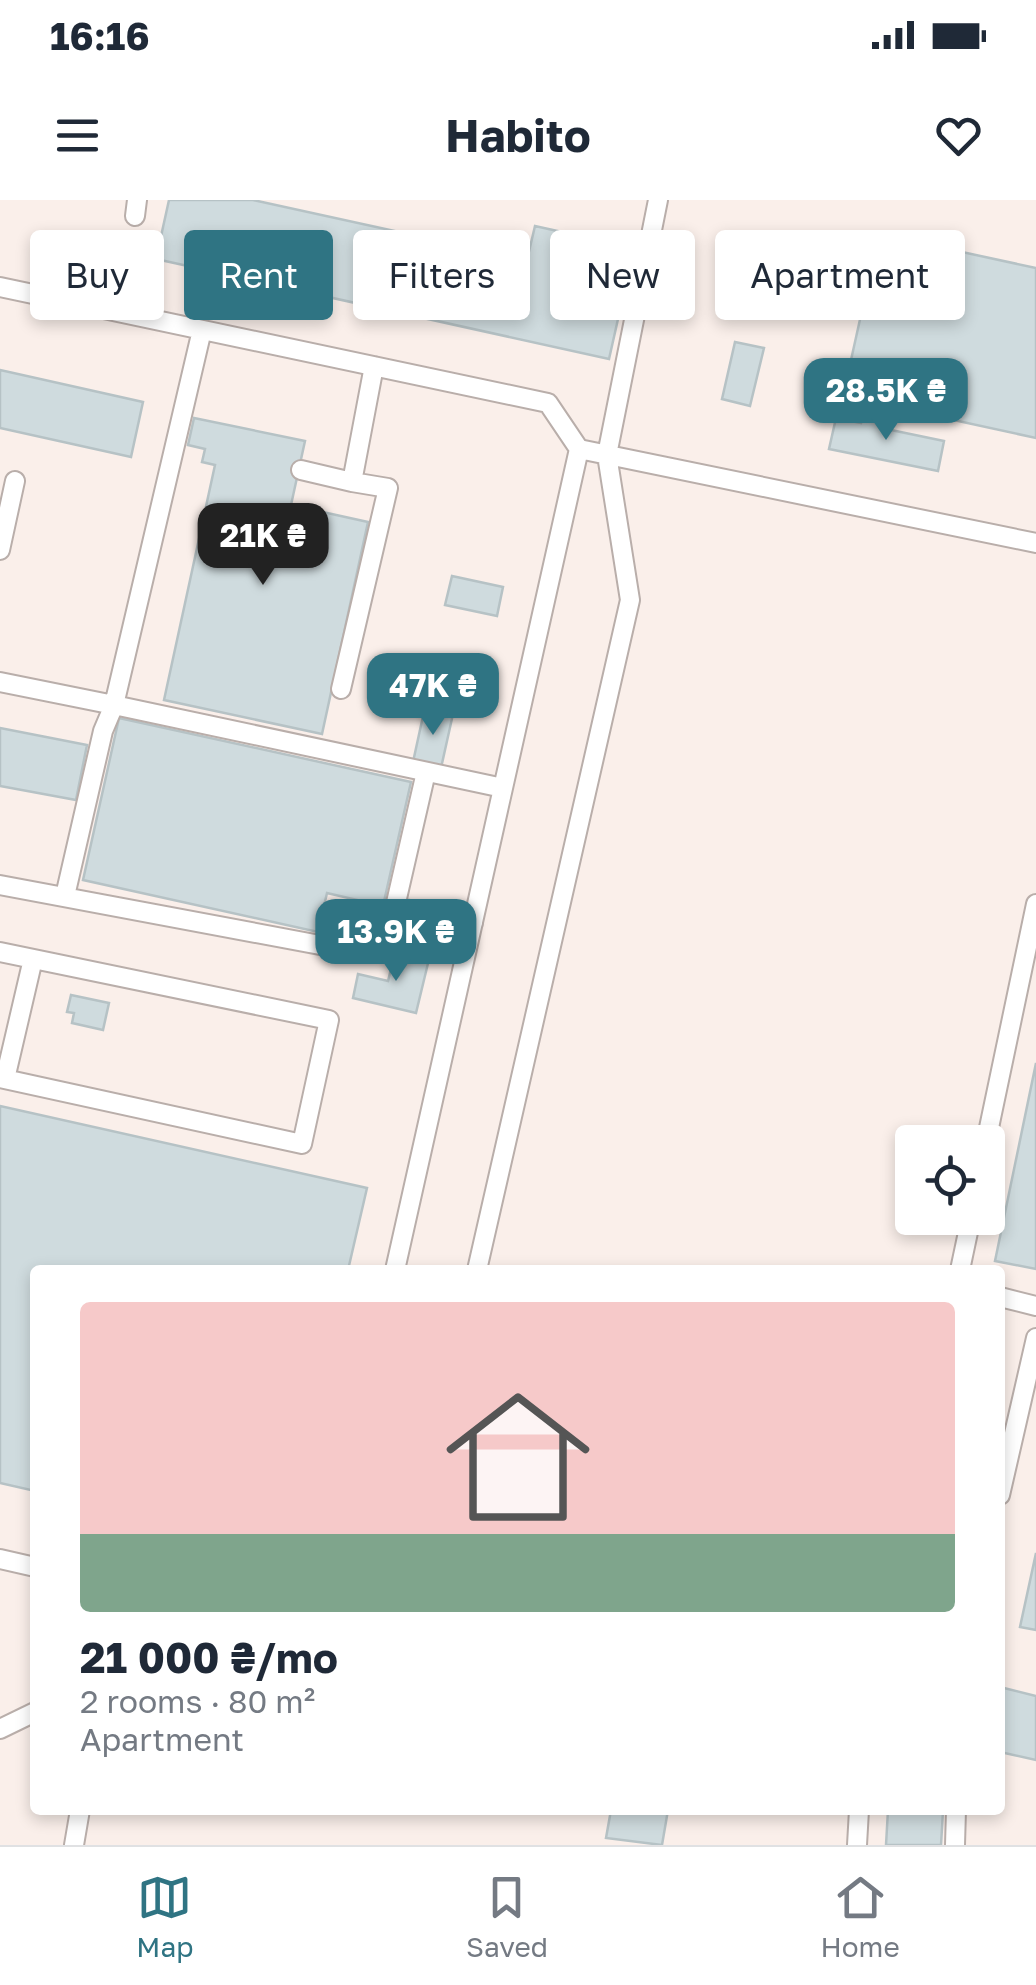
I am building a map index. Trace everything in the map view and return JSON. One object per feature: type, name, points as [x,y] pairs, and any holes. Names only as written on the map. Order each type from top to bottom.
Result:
[{"type":"lane","points":[[478,1265],[630,600],[607,455],[658,200]]},
{"type":"lane","points":[[0,287],[548,402],[579,449],[1036,543]]},
{"type":"lane","points":[[64,896],[103,732],[114,706],[202,330]]},
{"type":"lane","points":[[352,482],[374,366]]},
{"type":"lane","points":[[396,1265],[579,449]]},
{"type":"lane","points":[[301,470],[388,488],[341,690]]},
{"type":"lane","points":[[0,550],[15,481]]},
{"type":"lane","points":[[0,682],[503,788]]},
{"type":"lane","points":[[0,884],[352,952],[396,908],[426,772]]},
{"type":"lane","points":[[990,1125],[1036,904]]},
{"type":"lane","points":[[396,908],[472,923]]},
{"type":"lane","points":[[0,952],[329,1020],[302,1144],[2,1079],[33,959]]},
{"type":"lane","points":[[961,1265],[967,1235]]},
{"type":"lane","points":[[1005,1298],[1036,1306]]},
{"type":"lane","points":[[1005,1473],[1036,1338]]},
{"type":"lane","points":[[0,1559],[30,1566]]},
{"type":"lane","points":[[0,1729],[30,1714]]},
{"type":"lane","points":[[74,1845],[79,1815]]},
{"type":"lane","points":[[856,1845],[859,1815]]},
{"type":"lane","points":[[955,1845],[956,1815]]},
{"type":"building","points":[[169,200],[253,200],[390,230],[353,230],[353,302],[333,298],[333,230],[184,230],[184,265],[164,261],[162,230]]},
{"type":"building","points":[[535,226],[553,230],[550,320],[618,320],[609,359],[432,320],[530,320],[530,247]]},
{"type":"building","points":[[965,253],[1036,268],[1036,438],[843,396],[860,320],[965,320]]},
{"type":"building","points":[[735,342],[764,348],[750,406],[722,399]]},
{"type":"building","points":[[0,370],[143,402],[131,457],[0,428]]},
{"type":"building","points":[[863,414],[893,420],[891,430],[944,441],[938,471],[829,449],[836,418],[861,423]]},
{"type":"building","points":[[194,418],[305,441],[291,505],[368,522],[322,734],[164,700],[215,465],[202,462],[205,449],[188,445]]},
{"type":"building","points":[[452,576],[503,587],[497,616],[445,605]]},
{"type":"building","points":[[425,707],[453,714],[441,768],[413,762]]},
{"type":"building","points":[[119,718],[411,782],[383,906],[327,893],[318,932],[83,880]]},
{"type":"building","points":[[0,728],[87,745],[76,800],[0,786]]},
{"type":"building","points":[[408,950],[430,955],[416,1013],[353,998],[358,974],[388,981],[393,961],[404,963]]},
{"type":"building","points":[[71,995],[109,1003],[103,1030],[72,1023],[74,1013],[67,1012]]},
{"type":"building","points":[[1036,1063],[1036,1269],[995,1261],[1000,1235],[1005,1235],[1005,1213]]},
{"type":"building","points":[[0,1106],[367,1188],[349,1265],[30,1265],[30,1490],[0,1483]]},
{"type":"building","points":[[1036,1553],[1036,1630],[1020,1627]]},
{"type":"building","points":[[1005,1688],[1036,1696],[1036,1760],[1005,1753]]},
{"type":"building","points":[[610,1815],[667,1815],[662,1845],[606,1838]]},
{"type":"building","points":[[888,1815],[943,1815],[941,1845],[886,1845]]}]
